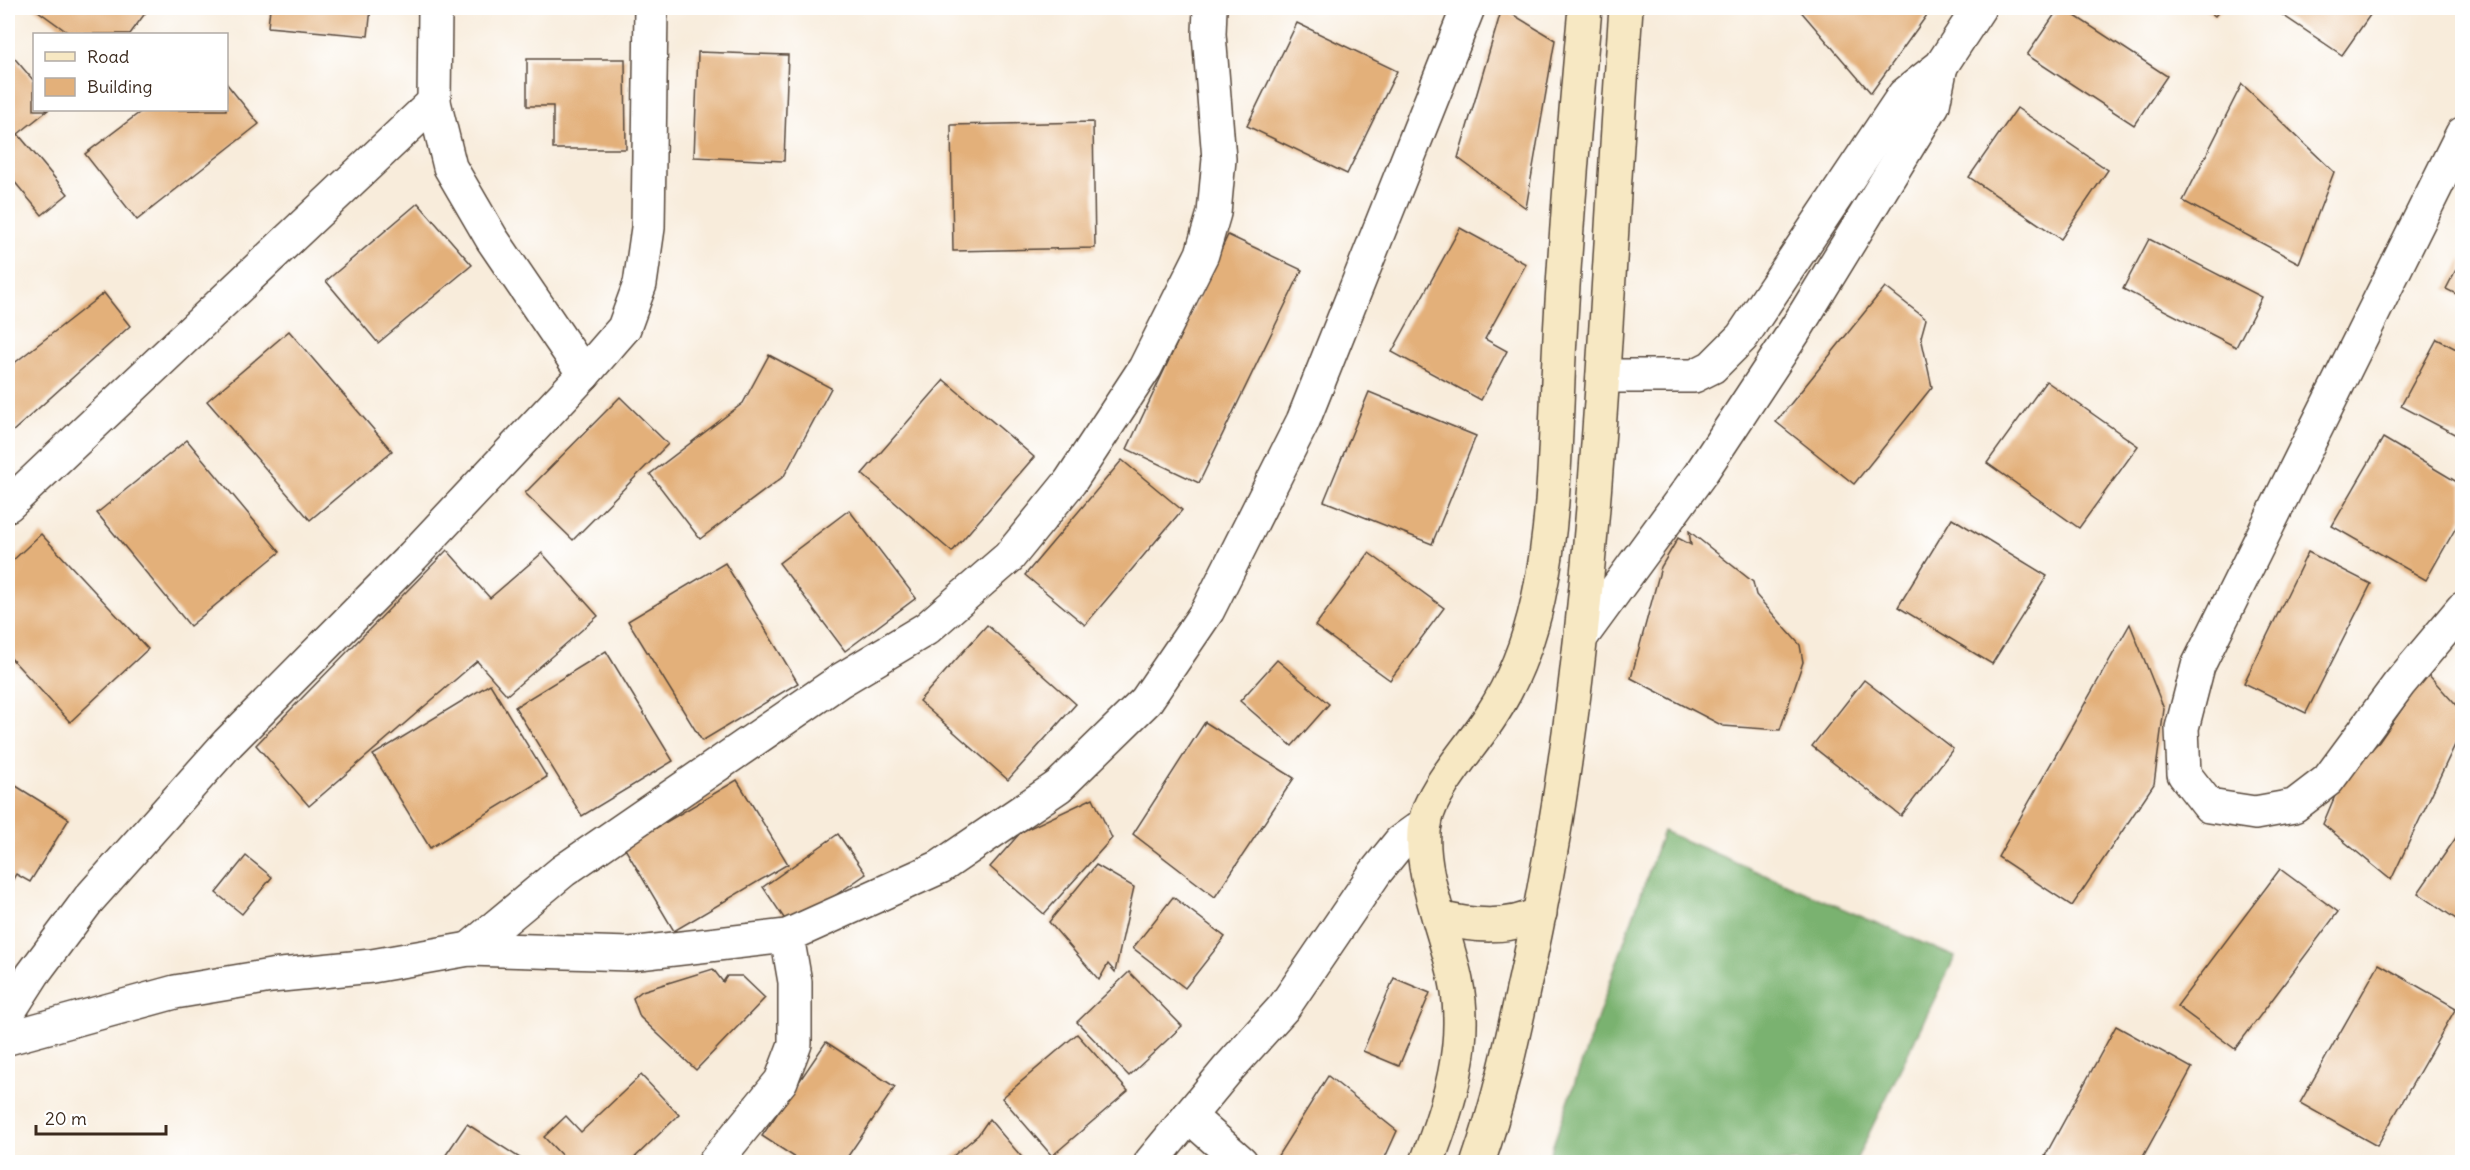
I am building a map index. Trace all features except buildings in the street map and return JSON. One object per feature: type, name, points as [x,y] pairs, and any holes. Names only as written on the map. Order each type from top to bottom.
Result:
[{"type":"main road","points":[[1427,1162],[1444,1119],[1458,1064],[1460,1017],[1456,983],[1425,853],[1425,824],[1430,805],[1491,716],[1516,672],[1538,601],[1549,532],[1565,242],[1585,8]]},
{"type":"main road","points":[[1478,1162],[1486,1139],[1521,999],[1540,913],[1562,789],[1582,636],[1603,376],[1626,8]]},
{"type":"main road","points":[[1439,918],[1459,923],[1507,925],[1540,913]]},
{"type":"street","points":[[435,8],[434,102],[450,167],[492,239],[584,374]]},
{"type":"street","points":[[8,1013],[33,974],[89,899],[228,743],[413,556],[584,374],[624,328],[640,284],[648,228],[651,8]]},
{"type":"street","points":[[469,949],[563,871],[842,680],[926,630],[1009,557],[1070,482],[1145,368],[1202,254],[1214,213],[1219,159],[1209,34],[1210,8]]},
{"type":"street","points":[[8,1038],[175,992],[271,976],[372,966],[469,949],[630,954],[787,936],[940,867],[1059,786],[1146,701],[1208,610],[1303,421],[1468,8]]},
{"type":"street","points":[[1603,376],[1694,376],[1712,367],[1742,337],[1904,95],[1941,66],[1979,8]]},
{"type":"street","points":[[1582,636],[1701,472],[1794,332],[1933,105],[1941,66]]},
{"type":"street","points":[[8,505],[434,102]]},
{"type":"street","points":[[2463,134],[2198,666],[2182,728],[2184,774],[2209,806],[2255,813],[2294,806],[2328,780],[2399,684],[2463,609]]},
{"type":"street","points":[[1151,1162],[1228,1069],[1284,1007],[1375,873],[1400,842],[1425,824]]},
{"type":"street","points":[[715,1162],[781,1081],[795,1044],[795,982],[787,936]]},
{"type":"street","points":[[1189,1116],[1241,1162]]},
{"type":"green space","points":[[1663,831],[1955,957],[1855,1162],[1547,1162]]}]
